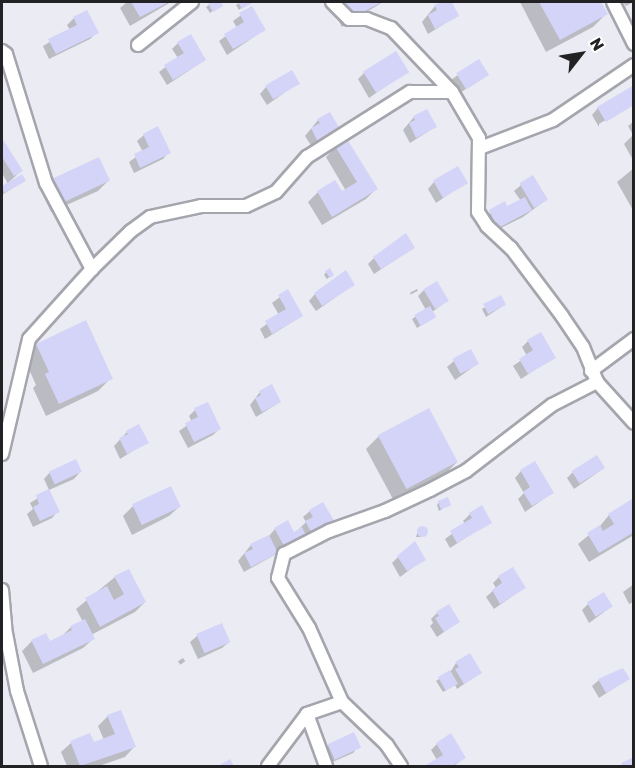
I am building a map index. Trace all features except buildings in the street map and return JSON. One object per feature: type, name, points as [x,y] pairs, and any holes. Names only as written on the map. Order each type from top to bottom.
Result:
[{"type":"street","points":[[138,45],[192,2]]},
{"type":"street","points":[[332,2],[349,19],[367,19],[391,28],[452,92],[474,127],[480,148],[478,212],[487,226],[511,248],[562,316],[583,347],[594,376],[633,423]]},
{"type":"street","points":[[613,2],[633,44]]},
{"type":"street","points":[[2,51],[6,54],[46,183],[92,269]]},
{"type":"street","points":[[480,148],[553,120],[633,65]]},
{"type":"street","points":[[2,454],[29,339],[92,269],[131,231],[150,217],[201,206],[246,206],[276,192],[307,157],[410,92],[452,92]]},
{"type":"street","points":[[401,766],[387,745],[342,702],[309,628],[278,578],[284,554],[329,531],[385,511],[466,471],[594,376],[633,339]]},
{"type":"street","points":[[2,590],[5,628],[17,691],[41,766]]},
{"type":"street","points":[[268,766],[307,714],[342,702]]},
{"type":"street","points":[[307,714],[326,766]]}]
